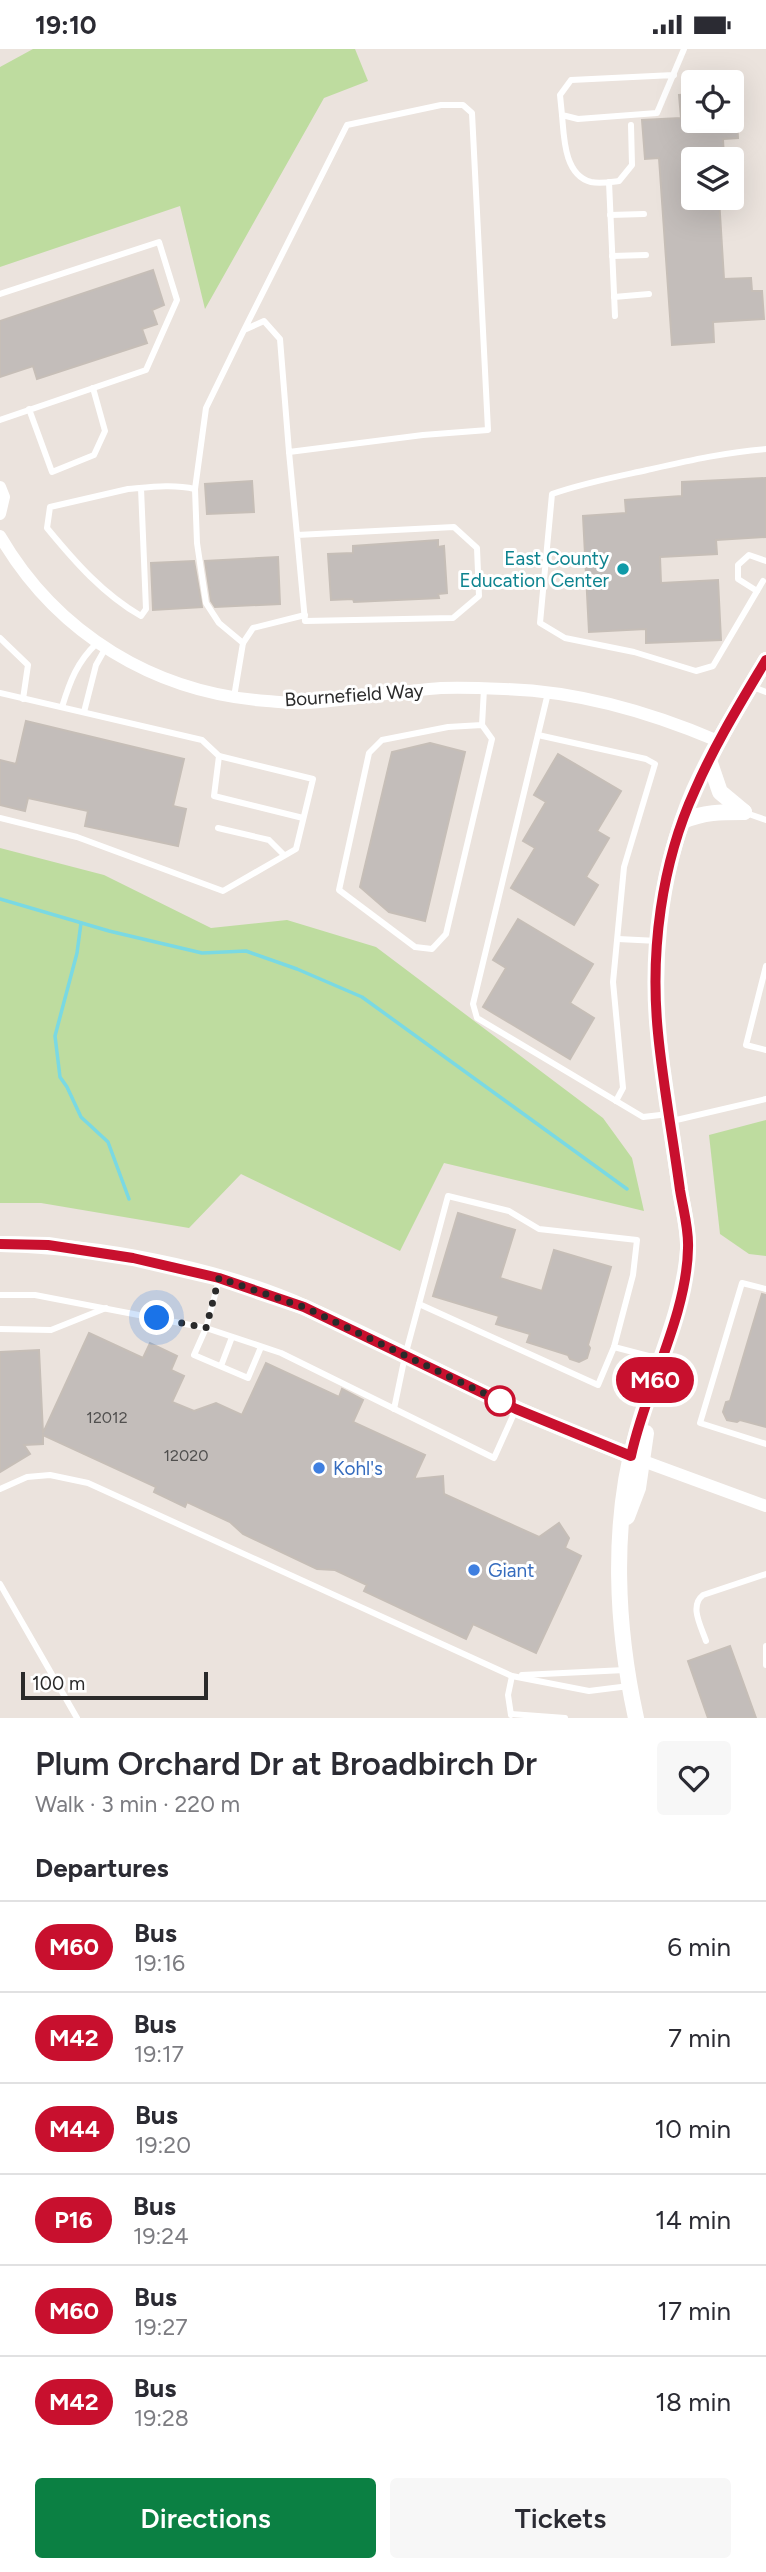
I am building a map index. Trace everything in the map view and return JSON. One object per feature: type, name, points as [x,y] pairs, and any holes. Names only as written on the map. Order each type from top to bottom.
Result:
[{"type":"street","points":[[0,487],[4,497],[0,514]]},
{"type":"street","name":"Bournefield Way","points":[[0,536],[14,560],[40,591],[80,630],[101,646],[166,680],[199,691],[234,699],[302,703],[442,688],[548,693],[577,696],[629,708],[667,719],[718,741]]},
{"type":"street","points":[[636,1718],[625,1669],[621,1625],[621,1531],[638,1488],[636,1434],[662,1360],[684,1284],[688,1247],[658,1033],[655,966],[658,941],[666,879],[683,821],[718,741],[758,689],[766,660]]},
{"type":"street","points":[[709,760],[720,792],[744,812]]},
{"type":"street","points":[[683,821],[717,811],[744,812]]},
{"type":"street","points":[[0,1244],[48,1245],[133,1258],[219,1278],[304,1307],[516,1409],[636,1458],[766,1506]]},
{"type":"lane","points":[[562,115],[578,119],[657,113],[684,49]]},
{"type":"lane","points":[[631,125],[632,165],[620,181],[591,182],[577,174],[566,153],[560,95],[571,80],[674,75]]},
{"type":"lane","points":[[243,643],[219,623],[206,603],[197,543],[195,489],[206,408],[347,125],[441,105],[463,105],[472,113],[488,431],[423,435],[289,452]]},
{"type":"lane","points":[[608,182],[615,316]]},
{"type":"lane","points":[[610,215],[644,214]]},
{"type":"lane","points":[[0,295],[159,242],[177,300],[145,370],[0,419]]},
{"type":"lane","points":[[612,256],[646,255]]},
{"type":"lane","points":[[614,297],[649,294]]},
{"type":"lane","points":[[244,330],[264,321],[279,339],[289,452],[297,535],[305,615],[305,621],[453,618],[480,596],[477,548],[454,527],[297,535]]},
{"type":"lane","points":[[29,409],[52,472],[94,456],[105,431],[93,388]]},
{"type":"lane","points":[[765,580],[713,666],[696,671],[634,652],[565,638],[540,623],[552,494],[577,485],[661,467],[738,451],[766,449]]},
{"type":"lane","points":[[141,488],[146,609],[141,616],[119,603],[77,565],[47,528],[50,507],[141,488],[179,486],[195,489]]},
{"type":"lane","points":[[757,591],[738,579],[738,565],[749,555],[766,561]]},
{"type":"lane","points":[[234,699],[243,643],[253,628],[305,615]]},
{"type":"lane","points":[[0,638],[28,665],[23,699]]},
{"type":"lane","points":[[62,707],[73,672],[83,656],[101,646]]},
{"type":"lane","points":[[84,712],[101,646]]},
{"type":"lane","points":[[482,725],[448,727],[382,740],[369,753],[339,890],[415,947],[432,949],[446,934],[492,739],[482,725],[484,689]]},
{"type":"lane","points":[[0,693],[202,740],[219,755],[313,779],[296,849],[223,891],[77,837],[0,818]]},
{"type":"lane","points":[[548,693],[473,1004],[477,1018],[643,1117],[670,1118],[766,1099]]},
{"type":"lane","points":[[538,735],[646,759],[655,764],[624,867],[613,982],[623,1088],[616,1101]]},
{"type":"lane","points":[[219,755],[214,796],[303,818]]},
{"type":"lane","points":[[744,812],[766,820]]},
{"type":"lane","points":[[218,828],[269,840],[284,855]]},
{"type":"lane","points":[[618,939],[658,941]]},
{"type":"lane","points":[[766,966],[747,1045],[766,1050]]},
{"type":"lane","points":[[394,1409],[405,1356],[448,1196],[509,1212],[539,1229],[637,1240],[633,1275],[614,1347],[598,1385],[419,1304]]},
{"type":"lane","points":[[219,1278],[206,1328],[194,1355],[248,1378],[261,1347]]},
{"type":"lane","points":[[766,1289],[742,1283],[700,1423],[766,1444]]},
{"type":"lane","points":[[0,1295],[35,1295],[206,1328],[281,1353],[494,1458],[516,1409]]},
{"type":"lane","points":[[0,1329],[51,1330],[107,1308]]},
{"type":"lane","points":[[221,1366],[232,1337]]},
{"type":"lane","points":[[614,1347],[662,1360]]},
{"type":"lane","points":[[0,1489],[27,1476],[50,1475],[88,1483],[512,1676],[589,1691],[629,1686]]},
{"type":"lane","points":[[706,1641],[695,1606],[697,1600],[703,1595],[766,1574]]},
{"type":"lane","points":[[0,1584],[77,1718]]},
{"type":"lane","points":[[766,1646],[766,1665]]},
{"type":"lane","points":[[512,1676],[625,1669]]},
{"type":"lane","points":[[512,1676],[508,1695],[511,1716],[565,1718]]},
{"type":"green space","points":[[33,49],[355,49],[368,81],[324,98],[205,309],[180,206],[0,267],[0,67]]},
{"type":"green space","points":[[0,848],[104,875],[211,928],[287,920],[376,947],[603,1118],[632,1158],[644,1211],[444,1163],[400,1251],[241,1174],[189,1228],[41,1203],[0,1203]]},
{"type":"green space","points":[[766,1120],[766,1256],[749,1254],[720,1234],[709,1135]]},
{"type":"building","points":[[681,118],[681,133],[738,133],[738,138],[723,139],[723,147],[681,147],[681,210],[720,210],[724,279],[751,278],[752,291],[762,291],[764,319],[713,322],[714,342],[672,345],[659,158],[645,159],[642,120]]},
{"type":"building","points":[[153,270],[164,305],[152,310],[157,324],[142,329],[147,343],[37,379],[33,366],[0,377],[0,321]]},
{"type":"building","name":"East County Education Center","points":[[766,478],[766,537],[716,540],[717,554],[660,557],[661,583],[718,580],[721,640],[646,643],[646,629],[589,632],[583,516],[626,513],[625,500],[682,496],[682,482]]},
{"type":"building","points":[[252,481],[254,512],[207,514],[205,484]]},
{"type":"building","points":[[438,540],[438,547],[444,546],[447,593],[438,594],[439,598],[354,602],[353,599],[331,600],[328,554],[353,553],[353,546]]},
{"type":"building","points":[[278,557],[280,604],[215,607],[211,601],[205,561]]},
{"type":"building","points":[[194,561],[202,607],[153,610],[151,563]]},
{"type":"building","points":[[26,721],[184,759],[173,806],[186,809],[178,846],[85,826],[88,811],[28,798],[25,811],[0,805],[0,760],[16,764]]},
{"type":"building","points":[[430,743],[465,752],[425,921],[389,912],[360,887],[392,752]]},
{"type":"building","points":[[558,754],[621,791],[597,831],[609,838],[586,877],[598,885],[574,925],[511,888],[535,848],[523,841],[546,802],[534,795]]},
{"type":"building","points":[[518,919],[593,964],[570,1003],[594,1018],[570,1059],[483,1007],[506,968],[493,960]]},
{"type":"building","points":[[458,1213],[515,1230],[500,1278],[542,1291],[554,1250],[611,1267],[588,1345],[590,1348],[587,1358],[579,1362],[570,1359],[568,1355],[527,1342],[530,1334],[496,1324],[499,1316],[433,1296]]},
{"type":"building","points":[[762,1294],[766,1295],[766,1427],[740,1420],[727,1420],[723,1412],[726,1402],[730,1401]]},
{"type":"building","points":[[89,1333],[143,1358],[150,1343],[177,1356],[171,1370],[184,1376],[172,1402],[194,1411],[216,1403],[242,1415],[266,1363],[339,1397],[342,1389],[363,1400],[353,1422],[425,1455],[414,1479],[443,1476],[444,1494],[539,1537],[559,1523],[569,1538],[565,1548],[581,1556],[536,1653],[473,1624],[466,1639],[364,1591],[367,1585],[335,1570],[317,1569],[243,1534],[230,1522],[187,1502],[185,1507],[154,1492],[156,1487],[43,1435],[43,1444],[24,1445],[30,1454],[0,1472],[0,1352],[39,1350],[43,1433]]},
{"type":"building","points":[[730,1646],[756,1718],[708,1718],[688,1661]]},
{"type":"waterway","points":[[0,899],[109,931],[202,953],[246,951],[362,997],[627,1189]]},
{"type":"waterway","points":[[81,923],[77,953],[55,1036],[60,1077],[81,1117],[108,1142],[129,1199]]},
{"type":"bus line","name":"M60","points":[[0,1244],[48,1245],[133,1258],[219,1278],[304,1307],[516,1409],[631,1456],[684,1284],[688,1247],[658,1033],[655,966],[666,879],[694,791],[718,741],[766,660]]},
{"type":"place","name":"East County Education Center","points":[[623,569]]},
{"type":"place","name":"Kohl's","points":[[319,1468]]},
{"type":"place","name":"Giant","points":[[474,1570]]},
{"type":"route","points":[[157,1318],[206,1328],[219,1278],[304,1307],[500,1401]]}]
